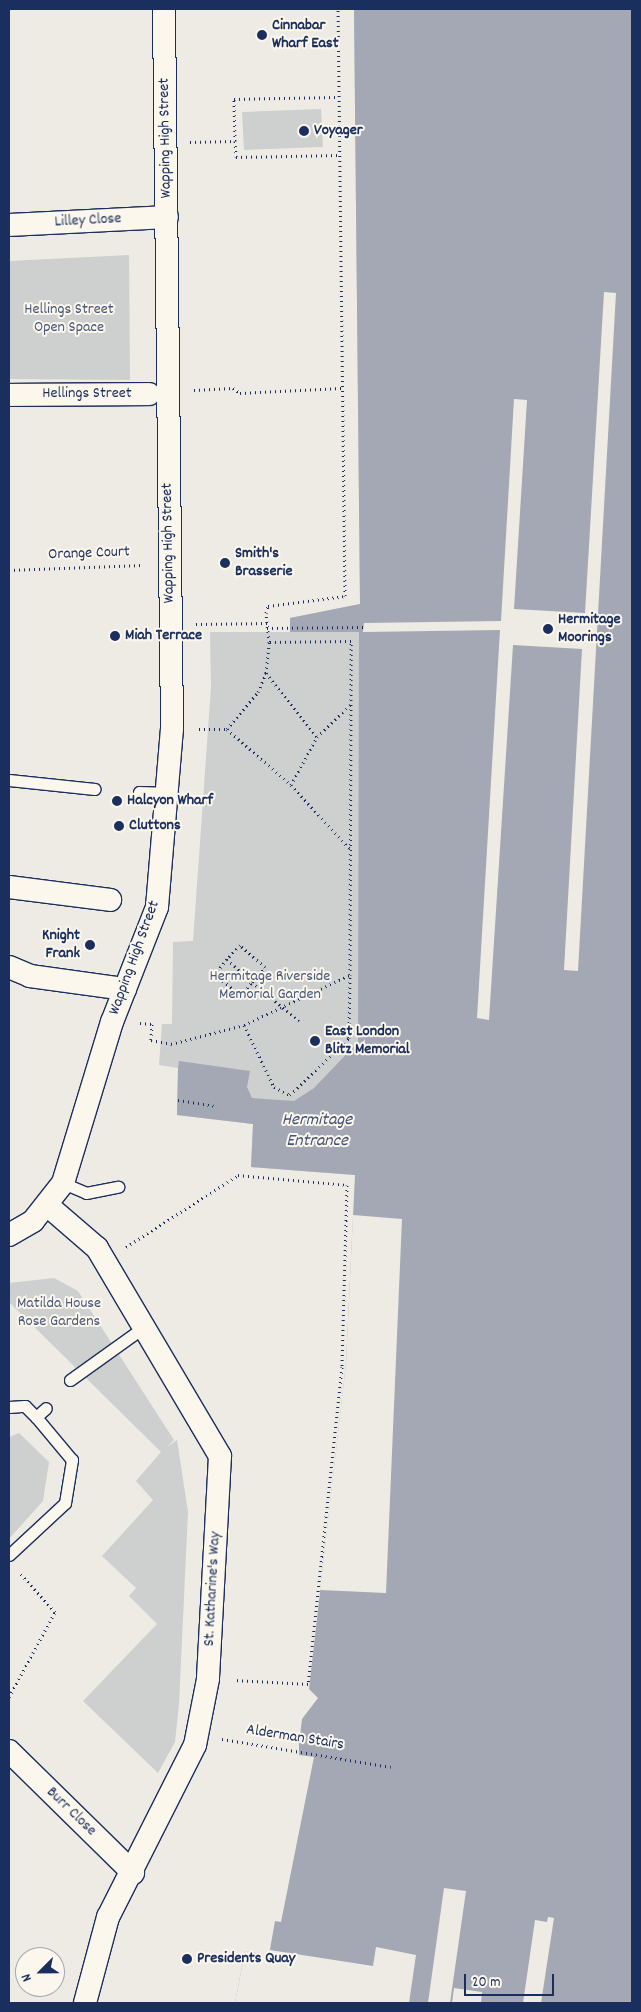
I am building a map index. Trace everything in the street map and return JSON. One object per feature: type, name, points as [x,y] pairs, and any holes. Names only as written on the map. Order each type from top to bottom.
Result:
[{"type":"street","name":"Wapping High Street","points":[[9,1235],[33,1221],[63,1184],[112,1022],[157,907],[170,793],[172,728],[169,564],[158,394],[166,217],[164,9]]},
{"type":"street","name":"Lilley Close","points":[[9,225],[166,217]]},
{"type":"street","name":"Hellings Street","points":[[9,395],[158,394]]},
{"type":"street","points":[[9,887],[110,900]]},
{"type":"street","points":[[9,967],[30,976],[125,989]]},
{"type":"street","name":"St. Katharine's Way","points":[[47,1205],[80,1231],[106,1260],[220,1456],[208,1679],[195,1745],[133,1873],[108,1917],[85,2003]]},
{"type":"street","name":"Burr Close","points":[[9,1751],[133,1873]]},
{"type":"lane","points":[[9,780],[95,789]]},
{"type":"lane","points":[[139,792],[170,793]]},
{"type":"lane","points":[[63,1184],[86,1193],[118,1187]]},
{"type":"lane","points":[[70,1380],[144,1327]]},
{"type":"lane","points":[[9,1407],[25,1406],[72,1460],[65,1503],[9,1555]]},
{"type":"lane","points":[[36,1417],[46,1408]]},
{"type":"path","points":[[227,729],[248,707],[266,673],[269,642],[267,628],[268,606],[345,596],[338,9]]},
{"type":"path","points":[[339,97],[234,99],[236,157],[340,155]]},
{"type":"path","points":[[206,141],[236,141]]},
{"type":"path","points":[[204,388],[233,388],[240,393],[342,388]]},
{"type":"path","name":"Orange Court","points":[[9,570],[169,564]]},
{"type":"path","points":[[171,624],[267,623]]},
{"type":"path","points":[[267,628],[364,627]]},
{"type":"path","points":[[244,1025],[274,1087],[290,1095],[349,1038],[351,642],[269,642]]},
{"type":"path","points":[[266,673],[317,737]]},
{"type":"path","points":[[291,785],[317,737],[350,705]]},
{"type":"path","points":[[172,728],[227,729],[291,785],[350,848]]},
{"type":"path","points":[[240,945],[265,967],[252,982],[241,996],[215,974],[240,945]]},
{"type":"path","points":[[227,959],[299,1021]]},
{"type":"path","points":[[112,1022],[152,1024],[151,1040],[171,1044],[244,1025],[284,1008],[350,975]]},
{"type":"path","points":[[178,1100],[214,1106]]},
{"type":"path","points":[[106,1260],[238,1175],[347,1185],[342,1367],[308,1684],[208,1679]]},
{"type":"path","points":[[9,1697],[56,1612],[15,1567]]},
{"type":"path","name":"Alderman Stairs","points":[[195,1745],[219,1738],[391,1768]]},
{"type":"green space","name":"Hermitage Riverside Memorial Garden","points":[[354,9],[478,9],[355,1175],[251,1167],[253,1124],[177,1115],[178,1068],[159,1065],[162,1024],[172,1024],[173,942],[193,941],[211,687],[210,632],[290,632],[290,618],[360,604]]},
{"type":"green space","points":[[321,109],[323,147],[244,150],[242,112]]},
{"type":"green space","name":"Hellings Street Open Space","points":[[129,255],[130,380],[9,379],[9,261]]},
{"type":"green space","name":"Matilda House Rose Gardens","points":[[54,1278],[78,1291],[174,1440],[167,1447],[177,1440],[188,1512],[179,1704],[175,1742],[158,1773],[83,1701],[157,1624],[129,1596],[136,1588],[102,1556],[153,1500],[136,1481],[161,1452],[9,1302],[9,1283]]},
{"type":"green space","points":[[19,1433],[49,1462],[43,1501],[9,1539],[9,1437]]},
{"type":"water","name":"Hermitage Entrance","points":[[354,9],[632,9],[632,2003],[235,2003],[245,1951],[269,1955],[275,1921],[281,1922],[314,1757],[299,1755],[299,1744],[302,1719],[318,1698],[309,1689],[346,1363],[355,1175],[251,1167],[253,1124],[177,1115],[178,1068],[179,1061],[250,1071],[247,1087],[252,1098],[294,1101],[314,1088],[358,1042],[359,632],[290,632],[290,618],[360,604]]},
{"type":"pier","name":"Hermitage Moorings","points":[[604,292],[616,293],[578,971],[564,970],[582,649],[513,645],[489,1020],[477,1018],[500,630],[363,632],[364,623],[501,621],[514,399],[527,400],[514,609],[585,613]]},
{"type":"pier","points":[[353,1215],[402,1219],[386,1593],[320,1590],[346,1363]]},
{"type":"pier","points":[[444,1888],[466,1891],[450,2003],[428,2003]]},
{"type":"pier","points":[[548,1917],[554,1918],[541,2003],[523,2003],[535,1920],[547,1922]]},
{"type":"pier","points":[[376,1947],[416,1955],[409,2003],[235,2003],[245,1951],[269,1955],[270,1950],[373,1966]]},
{"type":"pier","points":[[454,1988],[482,1992],[481,2003],[452,2003]]},
{"type":"place","name":"Cinnabar Wharf East","points":[[262,35]]},
{"type":"place","name":"Voyager","points":[[304,131]]},
{"type":"place","name":"Smith's Brasserie","points":[[225,563]]},
{"type":"place","name":"Hermitage Moorings","points":[[548,629]]},
{"type":"place","name":"Miah Terrace","points":[[115,636]]},
{"type":"place","name":"Halcyon Wharf","points":[[117,801]]},
{"type":"place","name":"Cluttons","points":[[119,826]]},
{"type":"place","name":"Knight Frank","points":[[90,945]]},
{"type":"place","name":"East London Blitz Memorial","points":[[315,1041]]},
{"type":"place","name":"Presidents Quay","points":[[187,1959]]}]
